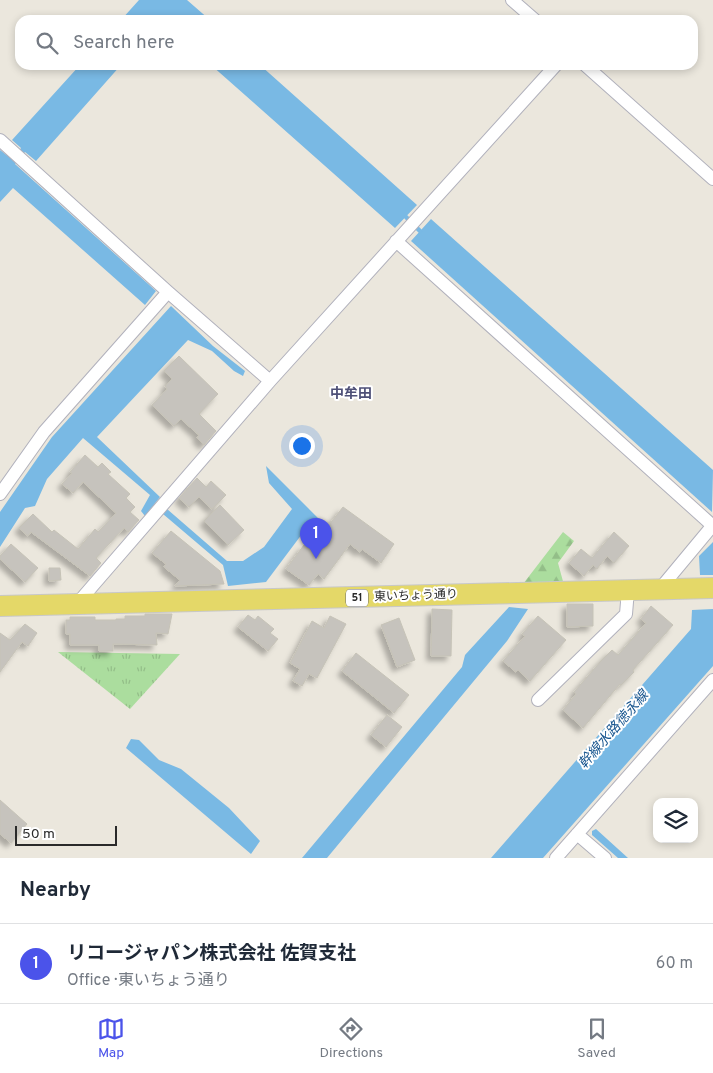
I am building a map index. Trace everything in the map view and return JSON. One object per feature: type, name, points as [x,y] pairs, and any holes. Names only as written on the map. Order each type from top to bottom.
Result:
[{"type":"main road","name":"東いちょう通り","points":[[0,606],[713,588]]},
{"type":"street","points":[[512,0],[529,15]]},
{"type":"street","points":[[76,605],[270,381],[551,70]]},
{"type":"street","points":[[592,70],[713,179]]},
{"type":"street","points":[[0,140],[168,292],[270,381]]},
{"type":"street","points":[[396,241],[713,526],[659,590]]},
{"type":"street","points":[[0,494],[4,480],[168,292]]},
{"type":"street","points":[[538,700],[626,614],[628,590]]},
{"type":"street","points":[[556,858],[713,680]]},
{"type":"street","points":[[577,834],[605,858]]},
{"type":"green space","points":[[563,532],[574,541],[558,563],[564,585],[523,584]]},
{"type":"green space","points":[[58,652],[180,654],[130,709]]},
{"type":"water","points":[[139,0],[187,0],[204,15],[126,15]]},
{"type":"water","points":[[75,70],[117,70],[36,161],[25,152],[15,164],[156,291],[145,305],[13,188],[0,202],[0,150],[13,160],[21,148],[12,140]]},
{"type":"water","points":[[217,70],[266,70],[417,205],[395,228]]},
{"type":"water","points":[[431,219],[713,470],[712,512],[411,241]]},
{"type":"water","points":[[171,306],[213,346],[245,371],[243,376],[234,371],[212,351],[188,340],[97,437],[160,497],[145,516],[141,511],[150,495],[83,438],[47,479],[35,506],[25,508],[0,547],[0,512],[52,437]]},
{"type":"water","points":[[266,466],[321,521],[302,534],[266,582],[228,586],[223,565],[163,514],[167,509],[227,561],[243,561],[264,547],[292,509],[269,483]]},
{"type":"water","points":[[713,542],[713,575],[700,575],[699,556]]},
{"type":"water","points":[[509,607],[528,609],[507,641],[327,858],[302,858],[462,667],[465,655]]},
{"type":"water","name":"幹線水路徳永線","points":[[713,609],[713,666],[543,858],[491,858],[691,629],[692,610]]},
{"type":"water","points":[[131,739],[139,740],[159,760],[181,769],[229,808],[260,841],[251,854],[126,748]]},
{"type":"water","points":[[596,829],[628,858],[618,858],[592,835],[592,831]]},
{"type":"building","points":[[179,356],[218,394],[199,414],[216,431],[204,445],[197,438],[199,435],[181,419],[174,426],[152,405],[167,389],[165,386],[172,379],[164,371]]},
{"type":"building","points":[[85,455],[98,467],[102,463],[111,472],[108,474],[130,494],[126,498],[135,507],[130,512],[139,520],[128,532],[124,528],[96,558],[101,563],[90,576],[31,532],[28,536],[19,528],[33,514],[52,532],[54,530],[78,549],[95,529],[98,532],[116,513],[83,482],[73,493],[62,484]]},
{"type":"building","points":[[197,478],[206,487],[211,481],[226,495],[212,509],[199,497],[189,507],[179,498]]},
{"type":"building","points":[[220,505],[244,530],[228,545],[204,521]]},
{"type":"building","points":[[343,507],[394,544],[381,563],[362,549],[360,552],[350,544],[324,579],[318,574],[309,585],[286,569],[304,545],[310,549]]},
{"type":"building","points":[[171,531],[220,571],[224,584],[175,586],[180,580],[164,567],[166,564],[152,553]]},
{"type":"building","points":[[614,532],[629,546],[614,563],[607,556],[597,569],[593,565],[584,576],[569,563],[581,549],[592,558]]},
{"type":"building","points":[[11,544],[38,568],[25,582],[0,559],[0,556]]},
{"type":"building","points":[[49,568],[60,568],[61,580],[49,581]]},
{"type":"building","points":[[567,604],[593,604],[593,626],[567,627]]},
{"type":"building","points":[[651,606],[673,625],[633,670],[634,672],[620,684],[583,728],[563,710],[576,694],[574,692],[600,662],[612,650],[618,655],[646,623],[641,619]]},
{"type":"building","points":[[432,609],[452,610],[451,656],[431,656]]},
{"type":"building","points":[[145,614],[172,614],[168,634],[156,633],[157,645],[113,644],[113,651],[99,651],[99,645],[70,645],[70,634],[66,634],[66,620],[70,620],[70,617],[95,617],[95,620],[116,620],[125,619],[125,616],[145,616]]},
{"type":"building","points":[[248,615],[255,620],[258,616],[274,629],[270,633],[278,639],[268,651],[238,627]]},
{"type":"building","points":[[330,616],[346,624],[317,678],[309,674],[302,686],[293,681],[300,669],[290,663],[312,621],[324,628]]},
{"type":"building","points":[[538,616],[566,640],[530,681],[518,670],[516,672],[503,661],[525,636],[522,634]]},
{"type":"building","points":[[399,618],[415,660],[397,667],[381,625]]},
{"type":"building","points":[[25,624],[37,633],[28,646],[22,642],[0,672],[0,633],[10,640]]},
{"type":"building","points":[[356,653],[409,695],[394,713],[342,671]]},
{"type":"building","points":[[387,715],[402,727],[386,747],[371,735]]},
{"type":"building","points":[[0,800],[27,824],[11,843],[0,834]]},
{"type":"waterway","points":[[406,217],[420,231]]},
{"type":"place","name":"リコージャパン株式会社 佐賀支社","points":[[316,559]]},
{"type":"district","name":"中牟田","points":[[351,394]]}]
